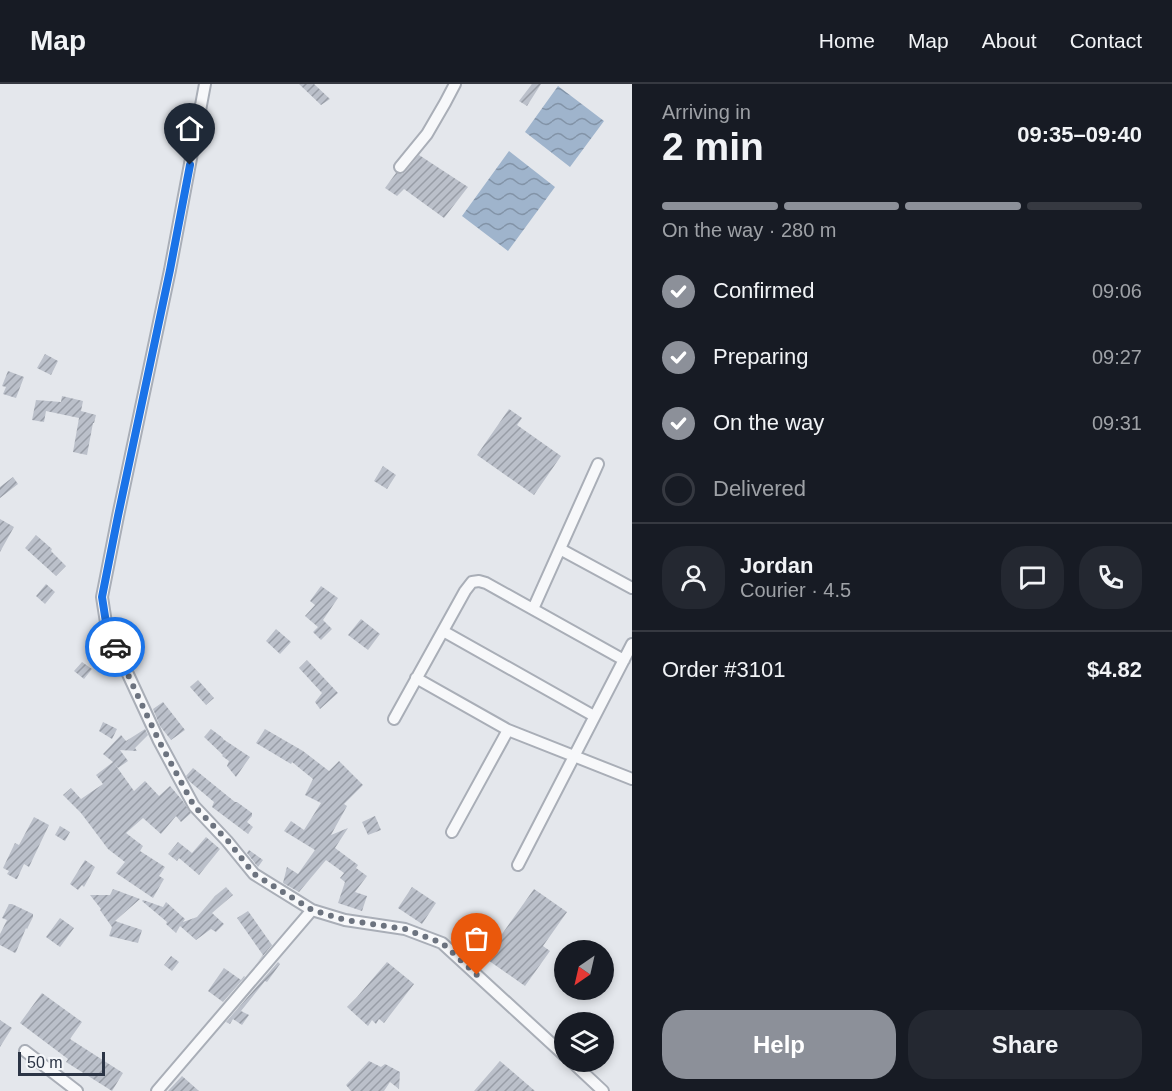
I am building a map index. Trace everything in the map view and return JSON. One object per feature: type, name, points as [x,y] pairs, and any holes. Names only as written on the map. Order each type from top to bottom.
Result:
[{"type":"street","points":[[205,84],[170,270],[102,597],[107,629],[159,741],[194,806],[228,841],[254,874],[312,910],[345,920],[405,929],[442,943],[554,1046]]},
{"type":"street","points":[[400,167],[427,134],[454,84]]},
{"type":"street","points":[[533,609],[598,464]]},
{"type":"street","points":[[560,549],[632,588]]},
{"type":"street","points":[[394,719],[468,585],[472,582],[486,583],[624,660]]},
{"type":"street","points":[[443,631],[594,716]]},
{"type":"street","points":[[518,865],[632,644]]},
{"type":"street","points":[[416,678],[508,730],[632,779]]},
{"type":"street","points":[[452,831],[508,730]]},
{"type":"street","points":[[157,1091],[312,910]]},
{"type":"street","points":[[25,1051],[77,1091]]},
{"type":"street","points":[[583,1072],[603,1091]]},
{"type":"water","points":[[558,86],[604,121],[570,167],[525,132]]},
{"type":"water","points":[[509,151],[555,187],[508,251],[462,216]]},
{"type":"building","points":[[299,84],[314,84],[330,99],[321,105]]},
{"type":"building","points":[[532,84],[541,84],[527,106],[519,101]]},
{"type":"building","points":[[419,155],[468,187],[444,218],[404,189],[397,196],[385,188],[396,173],[405,172]]},
{"type":"building","points":[[45,354],[58,361],[51,375],[37,368]]},
{"type":"building","points":[[8,371],[24,377],[16,398],[3,394],[6,387],[2,386]]},
{"type":"building","points":[[62,396],[83,401],[81,411],[96,415],[87,455],[73,452],[79,418],[46,411],[44,422],[32,420],[36,400],[61,402]]},
{"type":"building","points":[[509,409],[522,418],[517,425],[561,456],[534,495],[477,455]]},
{"type":"building","points":[[383,466],[396,475],[387,489],[374,481]]},
{"type":"building","points":[[13,477],[18,484],[0,498],[0,487]]},
{"type":"building","points":[[0,519],[14,527],[0,552]]},
{"type":"building","points":[[36,535],[66,566],[56,576],[25,548]]},
{"type":"building","points":[[46,584],[55,592],[45,604],[36,596]]},
{"type":"building","points":[[321,586],[338,598],[323,620],[332,629],[321,640],[313,632],[318,627],[305,616],[315,605],[310,601]]},
{"type":"building","points":[[361,619],[380,634],[368,650],[348,635]]},
{"type":"building","points":[[276,629],[291,642],[280,654],[266,641]]},
{"type":"building","points":[[105,643],[113,660],[107,663],[98,646]]},
{"type":"building","points":[[307,660],[338,693],[320,709],[315,702],[322,693],[299,668]]},
{"type":"building","points":[[82,662],[92,669],[84,679],[74,671]]},
{"type":"building","points":[[198,680],[214,698],[206,705],[190,687]]},
{"type":"building","points":[[163,702],[185,730],[171,740],[160,726],[153,709]]},
{"type":"building","points":[[103,722],[117,729],[112,739],[99,731]]},
{"type":"building","points":[[145,729],[148,735],[135,748],[137,751],[120,750],[128,761],[118,768],[114,763],[134,791],[145,781],[159,796],[170,786],[191,813],[181,822],[176,816],[161,834],[143,818],[126,833],[143,846],[140,851],[165,867],[159,876],[164,879],[153,898],[116,873],[125,862],[108,849],[81,813],[63,795],[71,788],[81,799],[103,784],[96,775],[113,762],[103,754],[121,735],[126,741]]},
{"type":"building","points":[[211,729],[250,757],[236,777],[227,766],[229,761],[204,737]]},
{"type":"building","points":[[265,729],[303,751],[329,771],[339,761],[363,785],[344,804],[347,806],[331,835],[348,828],[335,848],[358,865],[356,868],[367,876],[355,892],[367,896],[362,911],[338,903],[345,882],[340,878],[344,873],[326,860],[299,892],[283,883],[287,867],[298,874],[315,850],[284,831],[291,821],[304,830],[321,803],[305,795],[313,779],[292,762],[291,764],[256,743]]},
{"type":"building","points":[[193,768],[252,813],[247,822],[253,827],[248,834],[212,807],[214,802],[189,781],[186,776]]},
{"type":"building","points":[[375,816],[381,830],[368,835],[362,822]]},
{"type":"building","points":[[34,817],[49,825],[29,867],[24,864],[16,879],[7,874],[9,871],[3,868],[15,843],[19,845]]},
{"type":"building","points":[[60,826],[70,832],[65,841],[55,835]]},
{"type":"building","points":[[206,837],[220,849],[199,875],[179,858],[177,861],[168,854],[178,842],[192,853]]},
{"type":"building","points":[[249,850],[263,860],[258,867],[247,853]]},
{"type":"building","points":[[85,860],[95,867],[84,887],[82,885],[78,890],[70,884]]},
{"type":"building","points":[[226,887],[233,895],[212,913],[224,924],[216,932],[211,929],[196,940],[180,926],[176,933],[166,924],[167,922],[142,901],[163,907],[166,902],[185,919],[183,922],[197,917]]},
{"type":"building","points":[[412,887],[436,903],[422,924],[398,908]]},
{"type":"building","points":[[113,889],[140,899],[115,921],[142,930],[138,943],[109,936],[112,927],[90,895],[110,895]]},
{"type":"building","points":[[534,889],[567,912],[543,946],[550,951],[525,986],[485,958]]},
{"type":"building","points":[[9,904],[33,914],[15,953],[0,945],[0,934],[7,920],[2,918]]},
{"type":"building","points":[[248,911],[272,945],[257,963],[263,955],[237,918]]},
{"type":"building","points":[[60,918],[74,928],[60,947],[46,937]]},
{"type":"building","points":[[171,956],[179,962],[172,971],[164,965]]},
{"type":"building","points":[[278,962],[280,964],[267,982],[265,981],[241,1011],[249,1015],[242,1025],[233,1019],[230,1024],[226,1022]]},
{"type":"building","points":[[387,962],[414,984],[384,1023],[379,1019],[376,1024],[372,1020],[368,1026],[347,1007]]},
{"type":"building","points":[[224,968],[241,980],[245,977],[223,1002],[208,991]]},
{"type":"building","points":[[42,993],[82,1022],[70,1039],[123,1073],[112,1091],[66,1062],[68,1059],[20,1023]]},
{"type":"building","points":[[0,1020],[12,1028],[0,1047]]},
{"type":"building","points":[[369,1061],[381,1067],[385,1064],[400,1072],[399,1089],[390,1082],[384,1091],[351,1091],[346,1085]]},
{"type":"building","points":[[500,1061],[535,1091],[474,1091]]},
{"type":"building","points":[[182,1076],[199,1091],[168,1091]]},
{"type":"way so far","points":[[115,647],[159,741],[194,806],[228,841],[254,874],[312,910],[345,920],[405,929],[442,943],[477,975]]},
{"type":"route","points":[[115,647],[107,629],[102,597],[190,165]]}]
